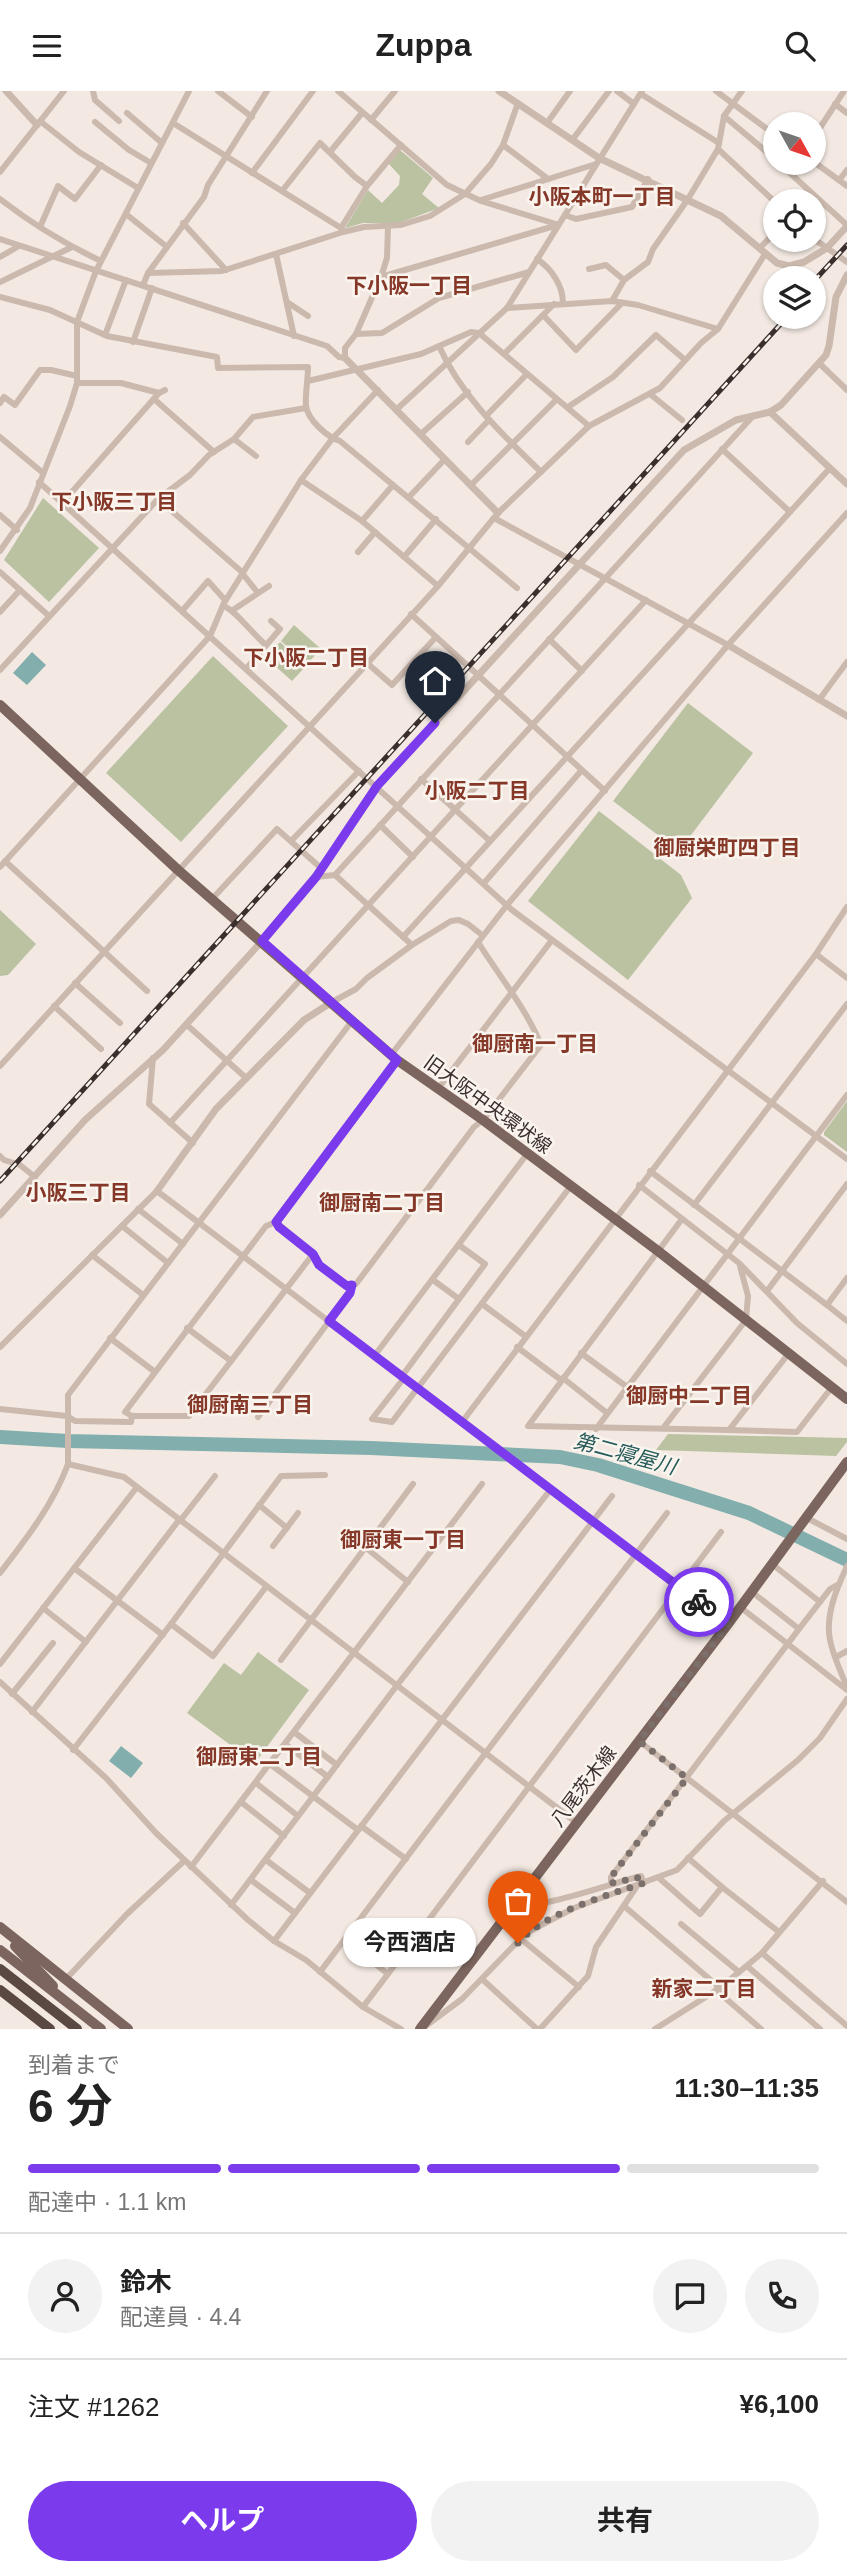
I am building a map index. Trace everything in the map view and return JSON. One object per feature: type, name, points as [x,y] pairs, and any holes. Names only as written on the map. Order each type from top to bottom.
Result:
[{"type":"highway","points":[[0,1969],[77,2029]]},
{"type":"highway","points":[[0,1990],[50,2029]]},
{"type":"main road","name":"旧大阪中央環状線","points":[[0,705],[178,870],[394,1057],[658,1251],[847,1399]]},
{"type":"main road","name":"八尾茨木線","points":[[421,2029],[728,1624],[847,1462]]},
{"type":"main road","points":[[0,1929],[128,2029]]},
{"type":"main road","points":[[0,1929],[72,2006]]},
{"type":"main road","points":[[0,1950],[101,2029]]},
{"type":"street","points":[[6,91],[39,123],[79,152],[138,188]]},
{"type":"street","points":[[0,171],[64,91]]},
{"type":"street","points":[[93,91],[95,100],[119,121]]},
{"type":"street","points":[[0,551],[30,508],[77,380],[77,322],[96,271],[189,91]]},
{"type":"street","points":[[218,91],[252,117]]},
{"type":"street","points":[[143,285],[148,273],[204,197],[208,185],[267,91]]},
{"type":"street","points":[[252,173],[313,91]]},
{"type":"street","points":[[338,91],[447,185],[481,201],[558,225]]},
{"type":"street","points":[[371,120],[395,91]]},
{"type":"street","points":[[547,123],[570,91]]},
{"type":"street","points":[[573,139],[609,91]]},
{"type":"street","points":[[617,91],[634,104]]},
{"type":"street","points":[[716,91],[763,126]]},
{"type":"street","points":[[612,301],[624,280],[648,262],[653,249],[688,199],[718,146],[724,117],[742,91]]},
{"type":"street","points":[[826,118],[844,91]]},
{"type":"street","points":[[0,1065],[438,586],[496,515],[589,426],[660,388],[701,342],[718,329],[763,251],[726,219],[648,179],[598,161],[573,139],[503,92]]},
{"type":"street","points":[[397,409],[507,307],[642,92],[718,146],[763,190]]},
{"type":"street","points":[[148,273],[226,270],[342,230],[401,225],[430,216],[465,194],[491,164],[503,145],[517,103]]},
{"type":"street","points":[[835,104],[847,113]]},
{"type":"street","points":[[127,113],[162,143]]},
{"type":"street","points":[[330,152],[362,113]]},
{"type":"street","points":[[724,117],[763,149]]},
{"type":"street","points":[[95,122],[129,150],[151,163]]},
{"type":"street","points":[[173,123],[342,230]]},
{"type":"street","points":[[282,191],[320,143],[367,185]]},
{"type":"street","points":[[342,230],[367,185],[401,145]]},
{"type":"street","points":[[503,145],[548,179]]},
{"type":"street","points":[[481,201],[598,161]]},
{"type":"street","points":[[40,227],[58,186],[75,199],[101,165]]},
{"type":"street","points":[[839,180],[847,170]]},
{"type":"street","points":[[826,171],[847,186]]},
{"type":"street","points":[[792,175],[847,225],[827,248],[847,262]]},
{"type":"street","points":[[565,215],[576,219],[632,207],[648,179]]},
{"type":"street","points":[[0,199],[72,247],[101,261]]},
{"type":"street","points":[[126,214],[167,247]]},
{"type":"street","points":[[183,223],[226,270]]},
{"type":"street","points":[[381,277],[558,225]]},
{"type":"street","points":[[345,358],[345,348],[356,334],[381,277],[387,258],[388,226]]},
{"type":"street","points":[[0,239],[327,346],[358,369],[471,485],[496,515],[688,622],[847,716]]},
{"type":"street","points":[[0,257],[19,246]]},
{"type":"street","points":[[0,282],[72,247]]},
{"type":"street","points":[[764,252],[777,263],[789,266],[804,262],[820,252]]},
{"type":"street","points":[[276,254],[294,336]]},
{"type":"street","points":[[537,259],[550,268],[563,291],[563,303]]},
{"type":"street","points":[[589,269],[606,265],[624,280]]},
{"type":"street","points":[[356,334],[382,333],[439,298],[529,272]]},
{"type":"street","points":[[0,1215],[85,1120],[187,1025],[316,877],[377,786],[684,450],[716,430],[770,412],[781,405],[819,363],[829,346],[836,297],[847,275]]},
{"type":"street","points":[[105,335],[126,280]]},
{"type":"street","points":[[133,342],[152,288]]},
{"type":"street","points":[[0,297],[50,310],[105,335],[217,357],[218,367],[308,367],[306,408],[316,425],[332,439],[340,441],[517,588]]},
{"type":"street","points":[[507,307],[612,301],[638,305],[718,329]]},
{"type":"street","points":[[287,302],[308,316]]},
{"type":"street","points":[[544,316],[576,350],[622,303]]},
{"type":"street","points":[[504,355],[554,304]]},
{"type":"street","points":[[308,381],[421,354],[471,333],[479,333],[589,426]]},
{"type":"street","points":[[568,407],[613,377],[656,335],[685,360]]},
{"type":"street","points":[[439,346],[446,362],[487,418],[541,472]]},
{"type":"street","points":[[819,363],[847,390]]},
{"type":"street","points":[[0,403],[4,397],[15,405],[40,370],[51,370],[77,380],[121,383],[162,392],[62,502]]},
{"type":"street","points":[[468,442],[527,374]]},
{"type":"street","points":[[147,991],[3,864],[210,636],[224,603],[301,480],[332,439],[378,390]]},
{"type":"street","points":[[422,434],[468,392]]},
{"type":"street","points":[[650,394],[682,420]]},
{"type":"street","points":[[154,399],[214,452]]},
{"type":"street","points":[[471,485],[556,400]]},
{"type":"street","points":[[0,670],[158,499],[190,475],[214,452],[234,439],[253,417],[306,408]]},
{"type":"street","points":[[770,412],[847,484]]},
{"type":"street","points":[[316,877],[335,874],[755,415]]},
{"type":"street","points":[[0,437],[43,473]]},
{"type":"street","points":[[234,439],[256,457]]},
{"type":"street","points":[[722,449],[790,512]]},
{"type":"street","points":[[409,497],[445,459]]},
{"type":"street","points":[[403,937],[830,468]]},
{"type":"street","points":[[301,480],[362,521],[438,586]]},
{"type":"street","points":[[39,482],[507,905],[847,1159]]},
{"type":"street","points":[[362,521],[393,485]]},
{"type":"street","points":[[158,499],[242,573],[258,593]]},
{"type":"street","points":[[313,1254],[189,1416],[132,1416],[125,1412],[266,1226],[276,1222],[507,905],[727,645],[847,513]]},
{"type":"street","points":[[0,515],[17,530]]},
{"type":"street","points":[[404,557],[436,519]]},
{"type":"street","points":[[358,552],[375,532]]},
{"type":"street","points":[[0,572],[49,616]]},
{"type":"street","points":[[182,611],[208,581],[224,603],[266,645]]},
{"type":"street","points":[[233,610],[269,586]]},
{"type":"street","points":[[0,612],[20,590]]},
{"type":"street","points":[[170,1123],[646,600]]},
{"type":"street","points":[[411,614],[605,791]]},
{"type":"street","points":[[246,669],[280,629],[271,621]]},
{"type":"street","points":[[367,663],[392,685],[436,637]]},
{"type":"street","points":[[549,639],[582,671]]},
{"type":"street","points":[[819,700],[847,662]]},
{"type":"street","points":[[291,841],[359,771]]},
{"type":"street","points":[[484,883],[581,771]]},
{"type":"street","points":[[421,779],[490,841]]},
{"type":"street","points":[[380,825],[413,857]]},
{"type":"street","points":[[212,899],[277,829],[322,869]]},
{"type":"street","points":[[335,874],[412,945]]},
{"type":"street","points":[[462,1422],[816,954],[847,907]]},
{"type":"street","points":[[0,1347],[157,1191],[216,1109],[304,1020],[356,989],[412,945],[451,921],[459,920],[468,924],[480,939],[510,994],[531,1021],[541,1045],[483,1120],[474,1127],[356,1284],[347,1286],[319,1265],[313,1254],[276,1222]]},
{"type":"street","points":[[437,1090],[552,940]]},
{"type":"street","points":[[816,954],[847,978]]},
{"type":"street","points":[[75,983],[120,1023]]},
{"type":"street","points":[[694,1205],[847,1004]]},
{"type":"street","points":[[54,1006],[101,1049]]},
{"type":"street","points":[[0,1573],[30,1534],[52,1499],[68,1464],[68,1395],[352,1021]]},
{"type":"street","points":[[187,1025],[245,1077]]},
{"type":"street","points":[[153,1058],[149,1104],[193,1143]]},
{"type":"street","points":[[596,1429],[847,1095]]},
{"type":"street","points":[[375,1355],[527,1154]]},
{"type":"street","points":[[1,1160],[20,1165],[35,1177]]},
{"type":"street","points":[[650,1171],[847,1321]]},
{"type":"street","points":[[767,1291],[847,1184]]},
{"type":"street","points":[[639,1185],[739,1263],[797,1323],[847,1364]]},
{"type":"street","points":[[459,1245],[485,1264],[372,1419],[392,1422],[570,1187]]},
{"type":"street","points":[[157,1191],[728,1624]]},
{"type":"street","points":[[138,1209],[183,1244]]},
{"type":"street","points":[[682,1219],[528,1426],[797,1432],[832,1387]]},
{"type":"street","points":[[122,1226],[168,1263]]},
{"type":"street","points":[[92,1255],[144,1294]]},
{"type":"street","points":[[664,1427],[746,1321],[748,1296],[739,1263]]},
{"type":"street","points":[[827,1305],[847,1278]]},
{"type":"street","points":[[433,1280],[459,1299]]},
{"type":"street","points":[[258,1417],[350,1293],[352,1285]]},
{"type":"street","points":[[482,1304],[525,1336]]},
{"type":"street","points":[[187,1328],[231,1361]]},
{"type":"street","points":[[110,1338],[155,1372]]},
{"type":"street","points":[[517,1347],[607,1413]]},
{"type":"street","points":[[581,1353],[627,1388]]},
{"type":"street","points":[[729,1430],[789,1353]]},
{"type":"street","points":[[0,1409],[67,1416],[75,1421],[131,1422],[132,1416]]},
{"type":"street","points":[[68,1464],[124,1477],[577,1823]]},
{"type":"street","points":[[73,1750],[163,1635],[281,1476],[325,1475]]},
{"type":"street","points":[[32,1712],[215,1476]]},
{"type":"street","points":[[281,1660],[413,1484]]},
{"type":"street","points":[[191,1867],[482,1484]]},
{"type":"street","points":[[0,1664],[137,1487]]},
{"type":"street","points":[[231,1905],[398,1684],[551,1489]]},
{"type":"street","points":[[274,1941],[612,1496]]},
{"type":"street","points":[[259,1505],[287,1528]]},
{"type":"street","points":[[273,1546],[298,1513]]},
{"type":"street","points":[[320,1972],[667,1513]]},
{"type":"street","points":[[807,1518],[847,1539]]},
{"type":"street","points":[[363,2007],[721,1532]]},
{"type":"street","points":[[365,1548],[408,1582]]},
{"type":"street","points":[[772,1564],[820,1602]]},
{"type":"street","points":[[847,1566],[839,1584],[829,1622],[830,1640],[847,1689]]},
{"type":"street","points":[[74,1567],[163,1635]]},
{"type":"street","points":[[611,1883],[611,1877],[830,1589],[839,1584],[847,1587]]},
{"type":"street","points":[[171,1624],[214,1656],[266,1587]]},
{"type":"street","points":[[752,1592],[799,1629]]},
{"type":"street","points":[[740,1607],[847,1689]]},
{"type":"street","points":[[43,1608],[86,1643]]},
{"type":"street","points":[[12,1694],[53,1643]]},
{"type":"street","points":[[836,1657],[847,1651]]},
{"type":"street","points":[[0,1682],[106,1778],[184,1861],[231,1905],[274,1941],[306,1960],[363,2007],[401,2029]]},
{"type":"street","points":[[421,2029],[430,2025],[483,1980],[521,1939],[544,1923],[574,1908],[677,1870],[724,1821],[798,1760],[820,1738],[847,1699]]},
{"type":"street","points":[[294,1732],[337,1765]]},
{"type":"street","points":[[639,1741],[847,1902]]},
{"type":"street","points":[[285,1744],[328,1777]]},
{"type":"street","points":[[270,1764],[406,1859]]},
{"type":"street","points":[[256,1783],[299,1817]]},
{"type":"street","points":[[241,1802],[284,1836]]},
{"type":"street","points":[[688,1858],[779,1933]]},
{"type":"street","points":[[266,1860],[310,1893]]},
{"type":"street","points":[[66,1979],[127,1914],[184,1861]]},
{"type":"street","points":[[483,1980],[539,2029],[588,1976],[596,1946],[641,1884],[641,1877],[611,1883],[559,1900],[522,1906],[515,1903]]},
{"type":"street","points":[[659,1878],[700,1913],[722,1887]]},
{"type":"street","points":[[251,1880],[295,1913]]},
{"type":"street","points":[[655,2029],[718,1989],[762,1953],[823,1881]]},
{"type":"street","points":[[624,1906],[761,2029]]},
{"type":"street","points":[[681,1924],[739,1972]]},
{"type":"street","points":[[521,1939],[579,1987]]},
{"type":"street","points":[[344,1940],[388,1974]]},
{"type":"street","points":[[762,1953],[847,2026]]},
{"type":"street","points":[[747,1966],[820,2029]]},
{"type":"green space","points":[[400,150],[433,178],[422,194],[439,208],[399,223],[363,223],[345,228],[368,190],[382,203],[399,185],[400,176],[389,164]]},
{"type":"green space","points":[[43,498],[99,548],[49,602],[4,560]]},
{"type":"green space","points":[[294,625],[321,649],[307,664],[281,641]]},
{"type":"green space","points":[[280,642],[306,666],[292,681],[266,658]]},
{"type":"green space","points":[[213,656],[288,726],[181,842],[106,773]]},
{"type":"green space","points":[[688,703],[753,753],[679,851],[613,801]]},
{"type":"green space","points":[[599,811],[681,875],[692,898],[628,980],[528,901]]},
{"type":"green space","points":[[0,910],[36,944],[8,975],[0,976]]},
{"type":"green space","points":[[847,1101],[847,1152],[824,1135],[824,1132]]},
{"type":"green space","points":[[668,1434],[847,1438],[847,1442],[836,1456],[656,1450]]},
{"type":"green space","points":[[258,1652],[309,1690],[255,1763],[187,1713],[224,1663],[241,1675]]},
{"type":"water","points":[[32,652],[46,665],[27,685],[13,673]]},
{"type":"water","points":[[121,1746],[143,1763],[131,1778],[109,1761]]},
{"type":"waterway","name":"第二寝屋川","points":[[0,1437],[371,1448],[560,1457],[598,1465],[749,1513],[847,1560]]},
{"type":"railway","points":[[826,268],[847,245]]},
{"type":"railway","points":[[0,1181],[776,329]]},
{"type":"way so far","points":[[518,1943],[526,1933],[553,1918],[644,1883],[641,1877],[611,1883],[611,1877],[687,1778],[639,1741],[728,1624],[699,1602]]},
{"type":"place","name":"今西酒店","points":[[518,1943]]},
{"type":"district","name":"小阪本町一丁目","points":[[602,197]]},
{"type":"district","name":"下小阪一丁目","points":[[409,286]]},
{"type":"district","name":"下小阪三丁目","points":[[114,502]]},
{"type":"district","name":"下小阪二丁目","points":[[306,658]]},
{"type":"district","name":"小阪二丁目","points":[[477,791]]},
{"type":"district","name":"御厨栄町四丁目","points":[[727,848]]},
{"type":"district","name":"御厨南一丁目","points":[[535,1044]]},
{"type":"district","name":"小阪三丁目","points":[[78,1193]]},
{"type":"district","name":"御厨南二丁目","points":[[382,1203]]},
{"type":"district","name":"御厨中二丁目","points":[[689,1396]]},
{"type":"district","name":"御厨南三丁目","points":[[250,1405]]},
{"type":"district","name":"御厨東一丁目","points":[[403,1540]]},
{"type":"district","name":"御厨東二丁目","points":[[259,1757]]},
{"type":"district","name":"新家二丁目","points":[[704,1989]]},
{"type":"route","points":[[435,723],[377,786],[316,877],[262,941],[397,1060],[276,1222],[313,1254],[319,1265],[347,1286],[352,1285],[350,1293],[329,1321],[699,1602]]}]
